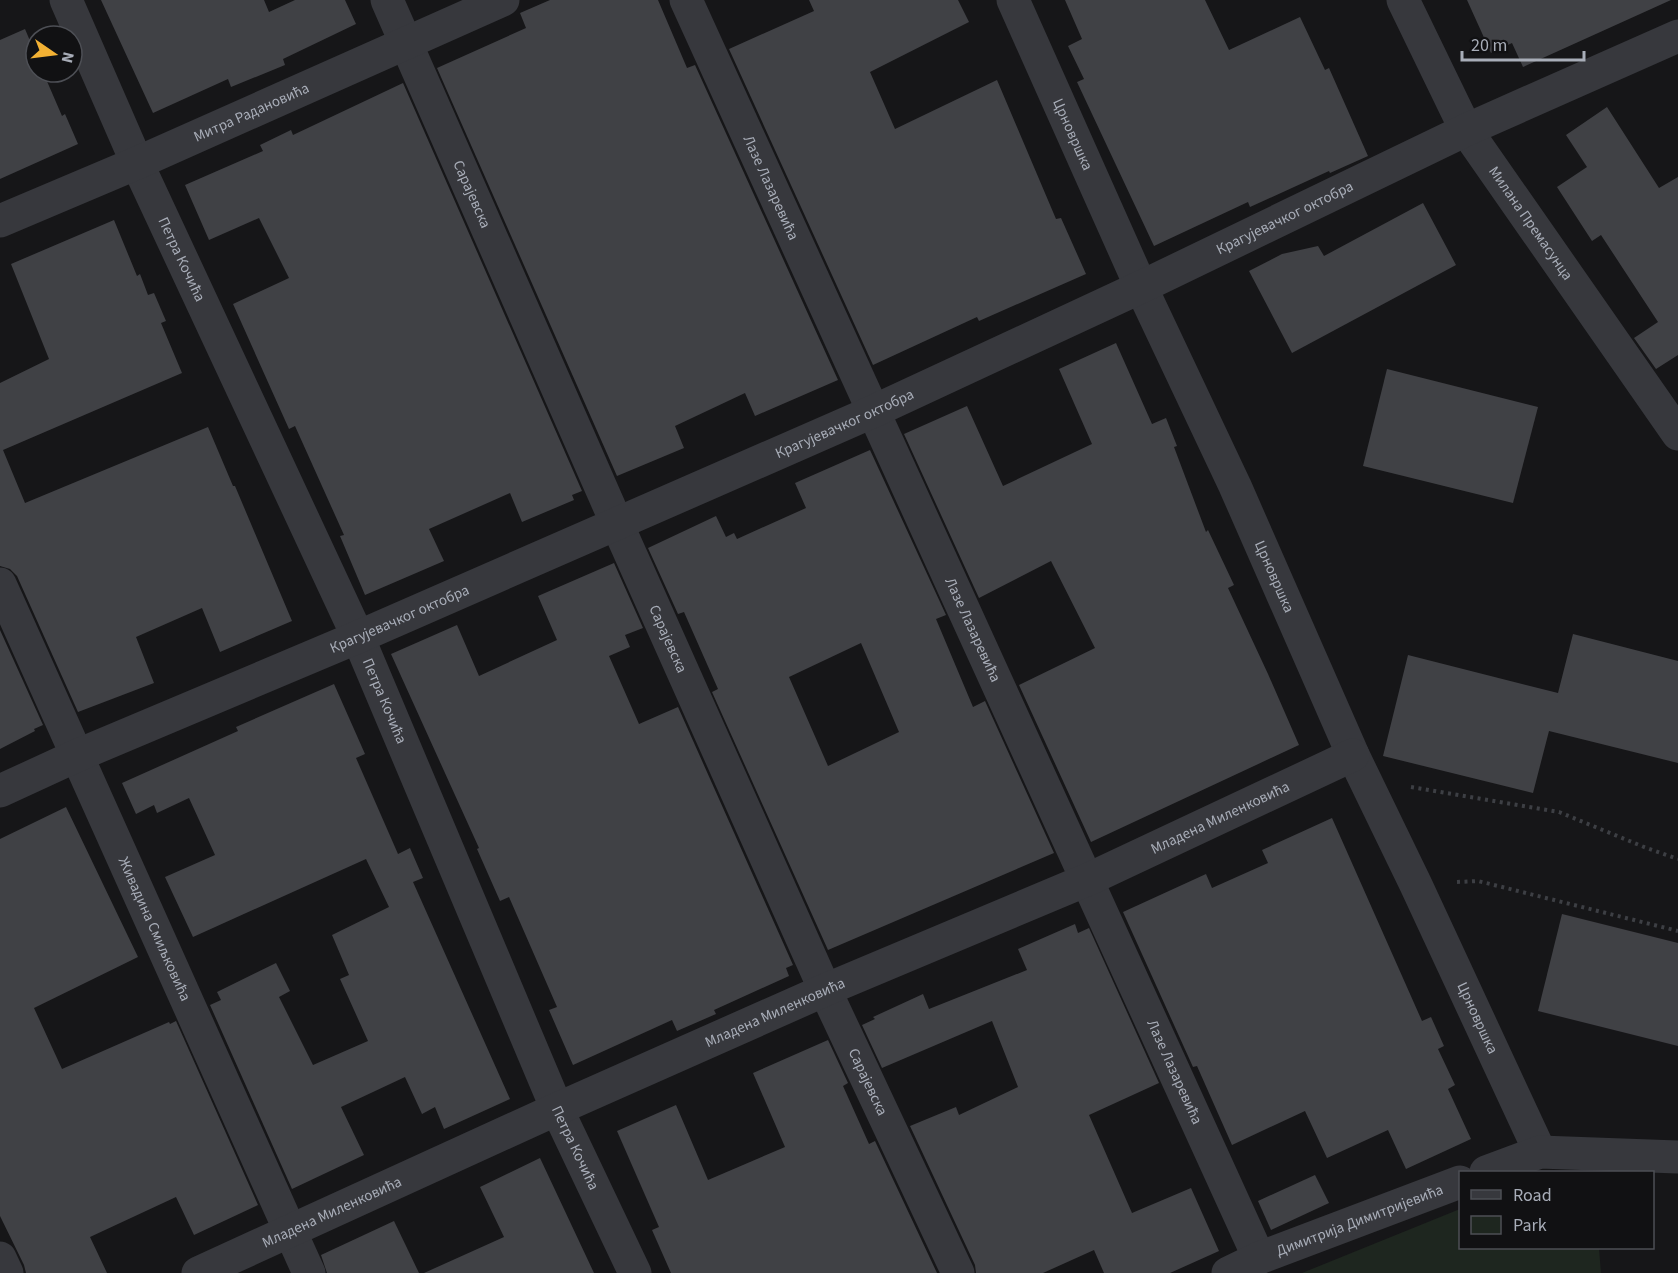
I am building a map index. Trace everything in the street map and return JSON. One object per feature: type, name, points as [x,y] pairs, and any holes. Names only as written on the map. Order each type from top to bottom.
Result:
[{"type":"street","name":"Петра Кочића","points":[[66,0],[137,163],[358,637],[557,1108],[635,1273]]},
{"type":"street","name":"Сарајевска","points":[[387,0],[825,990],[958,1273]]},
{"type":"street","name":"Митра Радановића","points":[[0,221],[137,163],[503,0]]},
{"type":"street","name":"Лазе Лазаревића","points":[[686,0],[872,411],[1089,879],[1259,1258]]},
{"type":"street","name":"Црновршка","points":[[1013,0],[1141,287],[1235,486],[1360,767],[1540,1152]]},
{"type":"street","name":"Милана Премасунца","points":[[1403,0],[1466,130],[1678,434]]},
{"type":"street","name":"Крагујевачког октобра","points":[[0,791],[76,756],[358,637],[872,411],[1141,287],[1466,130],[1678,36]]},
{"type":"street","name":"Живадина Смиљковића","points":[[0,584],[309,1273]]},
{"type":"street","name":"Младена Миленковића","points":[[198,1273],[557,1108],[825,990],[1360,767]]},
{"type":"street","points":[[1491,1171],[1540,1152],[1678,1157]]},
{"type":"street","name":"Димитрија Димитријевића","points":[[1228,1273],[1259,1258],[1459,1183]]},
{"type":"street","points":[[0,1258],[7,1273]]},
{"type":"path","points":[[1360,767],[1559,812],[1678,859]]},
{"type":"path","points":[[1416,885],[1478,881],[1678,931]]},
{"type":"green space","points":[[1459,1209],[1459,1249],[1599,1249],[1601,1273],[1302,1273]]},
{"type":"building","points":[[101,0],[264,0],[269,12],[295,0],[345,0],[356,24],[283,59],[285,65],[231,87],[228,79],[153,113]]},
{"type":"building","points":[[550,0],[658,0],[687,68],[695,65],[838,380],[755,416],[745,393],[675,426],[684,448],[617,476],[437,68],[526,28],[520,13]]},
{"type":"building","points":[[809,0],[958,0],[969,22],[870,72],[895,129],[997,80],[1056,219],[1061,218],[1086,274],[979,321],[977,317],[873,365],[729,49],[814,11]]},
{"type":"building","points":[[1065,0],[1205,0],[1229,50],[1300,17],[1325,70],[1329,68],[1368,156],[1250,207],[1248,202],[1154,246],[1077,82],[1084,79],[1068,46],[1082,39]]},
{"type":"building","points":[[1467,0],[1671,0],[1523,67],[1512,43],[1491,53]]},
{"type":"building","points":[[24,29],[24,84],[48,84],[62,116],[65,114],[78,144],[0,179],[0,40]]},
{"type":"building","points":[[403,83],[582,491],[572,495],[574,500],[522,522],[510,493],[429,529],[444,561],[365,595],[340,536],[344,535],[295,426],[289,429],[233,304],[289,278],[259,218],[209,240],[185,185],[263,151],[260,145],[291,130],[293,135]]},
{"type":"building","points":[[1607,107],[1659,188],[1678,177],[1678,355],[1656,369],[1634,338],[1658,322],[1601,235],[1592,241],[1557,187],[1587,167],[1566,135]]},
{"type":"building","points":[[1423,203],[1456,265],[1292,353],[1249,271],[1282,254],[1318,246],[1324,256]]},
{"type":"building","points":[[114,220],[137,276],[140,274],[148,295],[154,293],[166,321],[161,323],[182,373],[3,450],[25,503],[208,427],[292,621],[220,652],[202,608],[136,637],[154,683],[78,712],[17,576],[10,569],[0,566],[0,383],[49,359],[11,264]]},
{"type":"building","points":[[1116,343],[1152,424],[1166,418],[1177,446],[1174,447],[1206,532],[1208,530],[1234,585],[1228,588],[1299,745],[1091,842],[1019,685],[1095,648],[1051,561],[979,598],[904,434],[967,406],[1003,486],[1092,444],[1059,369]]},
{"type":"building","points":[[1387,369],[1538,407],[1513,503],[1363,466]]},
{"type":"building","points":[[870,450],[946,615],[936,619],[973,707],[985,701],[1054,853],[828,950],[712,692],[718,689],[684,612],[678,614],[648,548],[716,516],[726,537],[734,533],[737,539],[806,508],[795,483]],"holes":[[[861,643],[899,732],[828,766],[789,677]]]},
{"type":"building","points":[[614,563],[643,628],[625,635],[630,647],[609,656],[639,724],[678,707],[793,965],[786,968],[789,976],[714,1010],[716,1014],[677,1031],[672,1020],[573,1065],[549,1010],[557,1007],[509,897],[500,901],[477,849],[479,848],[391,654],[457,625],[479,676],[557,640],[538,596]]},
{"type":"building","points":[[0,630],[43,725],[0,749]]},
{"type":"building","points":[[1573,634],[1678,661],[1678,763],[1549,731],[1533,793],[1383,756],[1408,655],[1558,693]]},
{"type":"building","points":[[334,684],[365,754],[356,758],[398,854],[410,848],[423,878],[413,882],[510,1099],[444,1129],[435,1107],[422,1114],[405,1077],[341,1107],[364,1155],[292,1189],[210,1005],[221,1000],[217,992],[276,963],[290,991],[279,997],[313,1065],[368,1041],[340,979],[349,975],[332,935],[389,907],[366,859],[193,937],[165,877],[215,855],[189,798],[157,813],[154,805],[136,814],[122,783],[238,731],[236,727]]},
{"type":"building","points":[[66,807],[138,957],[34,1008],[62,1069],[176,1021],[258,1205],[194,1235],[176,1197],[90,1237],[107,1273],[26,1273],[0,1216],[0,839]]},
{"type":"building","points":[[1332,818],[1422,1021],[1431,1017],[1444,1046],[1438,1049],[1455,1085],[1448,1089],[1471,1139],[1406,1169],[1388,1130],[1327,1158],[1305,1111],[1232,1145],[1197,1066],[1193,1067],[1123,912],[1206,874],[1212,888],[1268,863],[1262,850]]},
{"type":"building","points":[[1562,914],[1678,943],[1678,1046],[1538,1011]]},
{"type":"building","points":[[1075,924],[1078,933],[1089,928],[1159,1083],[1089,1115],[1132,1213],[1191,1188],[1219,1251],[1170,1273],[1104,1273],[1094,1250],[1043,1273],[976,1273],[975,1265],[910,1126],[956,1107],[959,1115],[1018,1087],[992,1021],[882,1068],[862,1025],[875,1019],[873,1017],[923,994],[929,1009],[1027,970],[1018,949]]},
{"type":"building","points":[[828,1040],[848,1083],[843,1086],[869,1144],[875,1141],[937,1273],[671,1273],[652,1230],[659,1227],[617,1131],[676,1105],[708,1180],[785,1147],[753,1073]]},
{"type":"building","points":[[540,1158],[594,1273],[424,1273],[504,1237],[480,1187]]},
{"type":"building","points":[[1315,1175],[1329,1203],[1271,1230],[1258,1201]]},
{"type":"building","points":[[394,1221],[419,1273],[327,1273],[321,1255]]}]
